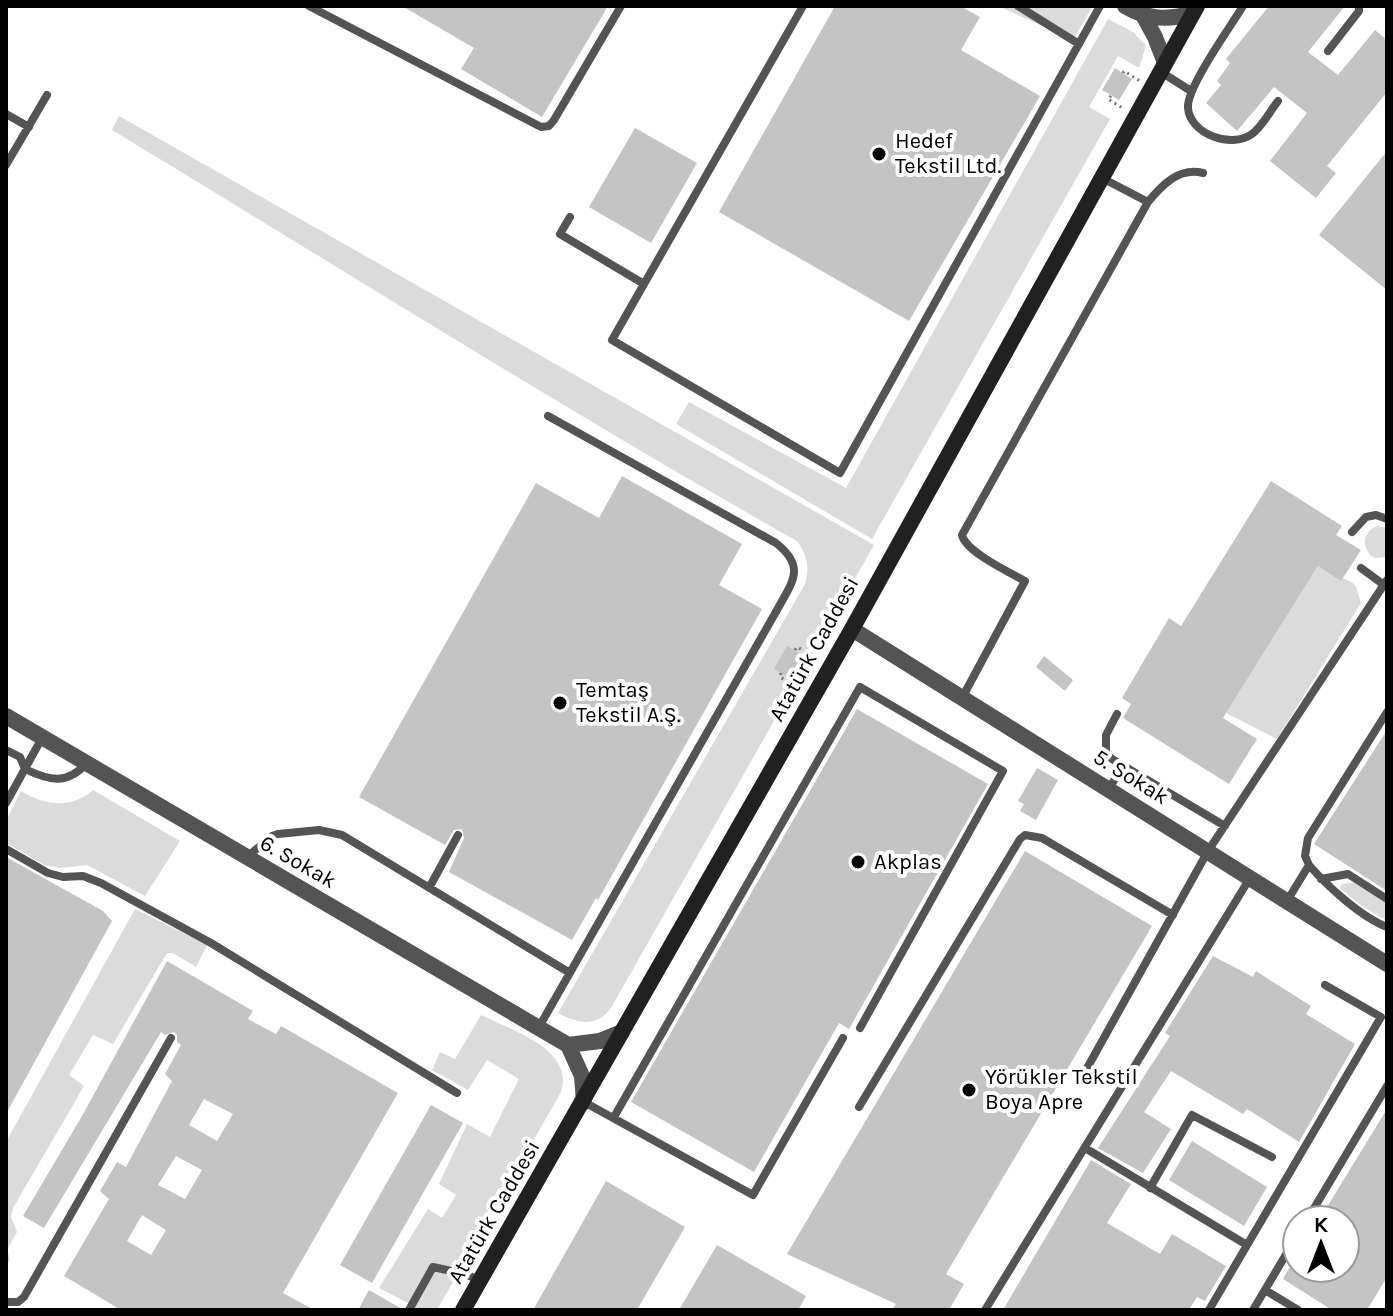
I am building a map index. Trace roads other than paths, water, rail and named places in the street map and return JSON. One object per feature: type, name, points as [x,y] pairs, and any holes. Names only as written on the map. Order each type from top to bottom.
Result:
[{"type":"street","points":[[1125,6],[1144,17],[1169,18],[1195,10]]},
{"type":"street","name":"Atatürk Caddesi","points":[[463,1310],[852,629],[1195,10]]},
{"type":"street","points":[[1144,17],[1158,43],[1162,67]]},
{"type":"street","name":"5. Sokak","points":[[852,629],[1387,964]]},
{"type":"street","name":"6. Sokak","points":[[6,716],[568,1045]]},
{"type":"street","points":[[584,1102],[582,1076],[568,1045],[600,1041],[622,1032]]},
{"type":"lane","points":[[309,6],[541,127],[549,126],[554,120],[621,6]]},
{"type":"lane","points":[[803,6],[612,340],[840,473],[1100,6]]},
{"type":"lane","points":[[1018,6],[1079,44]]},
{"type":"lane","points":[[1243,6],[1191,91],[1188,108],[1193,121],[1209,135],[1231,140],[1252,134],[1278,101]]},
{"type":"lane","points":[[1328,51],[1359,11],[1359,6]]},
{"type":"lane","points":[[1162,67],[1191,91]]},
{"type":"lane","points":[[6,165],[47,95]]},
{"type":"lane","points":[[6,114],[29,127]]},
{"type":"lane","points":[[962,698],[1025,581],[973,550],[963,541],[962,535],[1148,202],[1176,175],[1203,173]]},
{"type":"lane","points":[[1102,177],[1148,202]]},
{"type":"lane","points":[[570,217],[560,234],[644,284]]},
{"type":"lane","points":[[539,1027],[790,587],[795,565],[790,554],[776,543],[548,416]]},
{"type":"lane","points":[[1352,532],[1366,517],[1376,515],[1387,519]]},
{"type":"lane","points":[[1081,1079],[1208,851],[1385,582],[1361,568]]},
{"type":"lane","points":[[614,1117],[860,687],[1003,771],[860,1028]]},
{"type":"lane","points":[[1387,712],[1308,838],[1305,856],[1321,879],[1376,922],[1387,927]]},
{"type":"lane","points":[[1117,714],[1106,735],[1106,753],[1225,826]]},
{"type":"lane","points":[[6,803],[43,737]]},
{"type":"lane","points":[[6,750],[20,757],[25,769],[54,781],[72,777],[88,762]]},
{"type":"lane","points":[[1109,789],[1123,765]]},
{"type":"lane","points":[[246,857],[272,836],[290,832],[331,832],[570,973]]},
{"type":"lane","points":[[429,888],[458,835]]},
{"type":"lane","points":[[859,1107],[1025,835],[1042,838],[1173,915]]},
{"type":"lane","points":[[6,849],[48,873],[63,877],[83,876],[143,905],[457,1093]]},
{"type":"lane","points":[[1287,901],[1309,865]]},
{"type":"lane","points":[[1321,879],[1348,874],[1387,899]]},
{"type":"lane","points":[[985,1310],[1250,878]]},
{"type":"lane","points":[[1209,1310],[1381,1017],[1325,985]]},
{"type":"lane","points":[[6,1302],[18,1302],[24,1297],[171,1038]]},
{"type":"lane","points":[[584,1102],[753,1195],[843,1038]]},
{"type":"lane","points":[[1317,1204],[1387,1086]]},
{"type":"lane","points":[[1150,1188],[1192,1115],[1272,1157]]},
{"type":"lane","points":[[1085,1148],[1247,1245]]},
{"type":"lane","points":[[1253,1310],[1281,1263]]},
{"type":"lane","points":[[409,1310],[433,1267],[479,1280]]},
{"type":"lane","points":[[1265,1290],[1298,1310]]},
{"type":"place","name":"Hedef Tekstil Ltd.","points":[[879,154]]},
{"type":"place","name":"Temtaş Tekstil A.Ş.","points":[[560,703]]},
{"type":"place","name":"Akplas","points":[[858,862]]},
{"type":"place","name":"Yörükler Tekstil Boya Apre","points":[[969,1090]]}]
